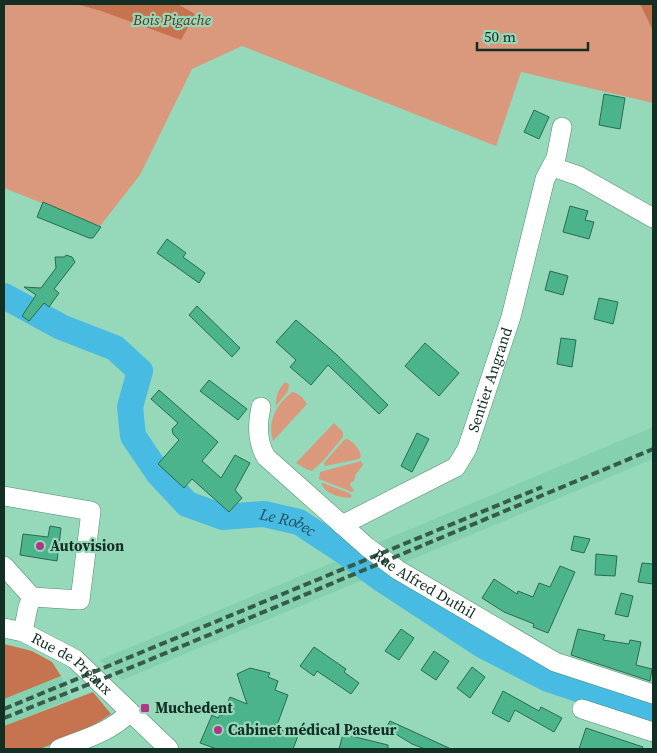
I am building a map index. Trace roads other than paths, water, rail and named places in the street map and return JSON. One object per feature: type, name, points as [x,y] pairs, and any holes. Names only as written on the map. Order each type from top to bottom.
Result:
[{"type":"street","name":"Sentier Angrand","points":[[342,525],[456,466],[467,449],[511,317],[545,179],[553,167],[556,158],[562,126]]},
{"type":"street","points":[[553,167],[579,176],[653,218]]},
{"type":"street","name":"Rue Alfred Duthil","points":[[261,407],[259,439],[260,447],[266,458],[367,548],[398,570],[555,662],[653,694]]},
{"type":"street","points":[[4,496],[91,511],[80,600],[32,596],[4,566]]},
{"type":"street","points":[[23,632],[32,596]]},
{"type":"street","name":"Rue de Préaux","points":[[4,628],[23,632],[75,659],[169,749]]},
{"type":"street","points":[[582,709],[653,732]]},
{"type":"street","points":[[59,749],[104,731],[123,719],[130,712]]},
{"type":"waterway","name":"Le Robec","points":[[4,296],[61,327],[115,348],[140,371],[130,407],[133,436],[158,473],[187,504],[223,517],[264,514],[299,522],[482,645],[548,679],[653,714]]},
{"type":"railway","points":[[4,718],[137,665],[653,449]]},
{"type":"railway","points":[[4,709],[542,487]]},
{"type":"place","name":"Autovision","points":[[40,546]]},
{"type":"place","name":"Muchedent","points":[[145,708]]},
{"type":"place","name":"Cabinet médical Pasteur","points":[[218,730]]},
{"type":"park label","name":"Bois Pigache","points":[[172,20]]}]
